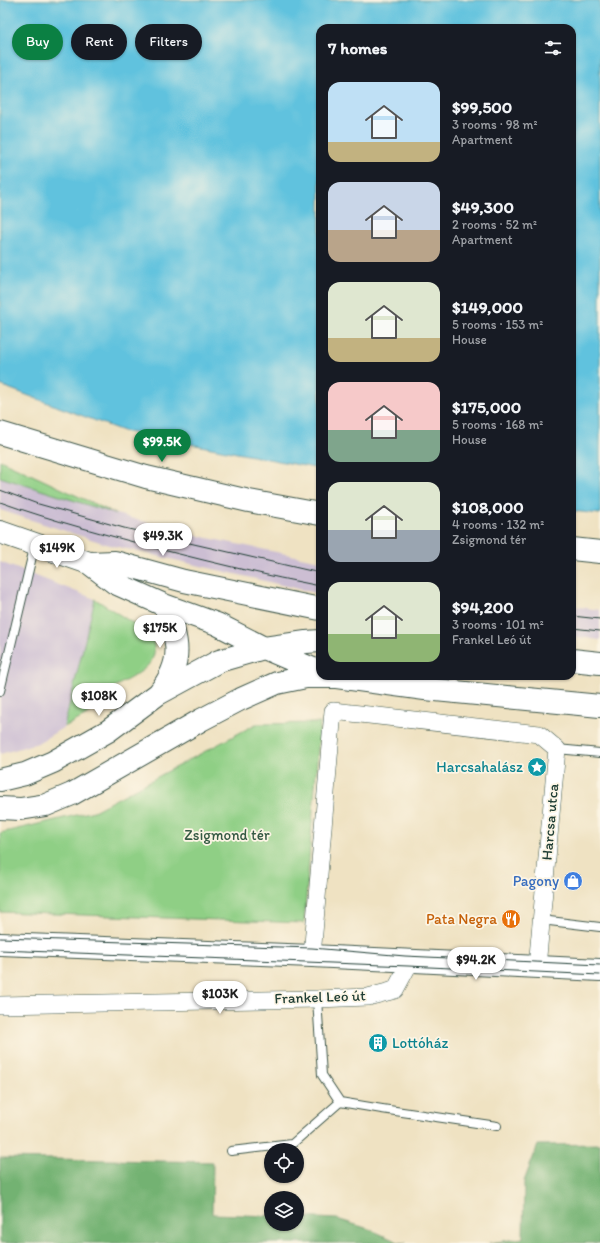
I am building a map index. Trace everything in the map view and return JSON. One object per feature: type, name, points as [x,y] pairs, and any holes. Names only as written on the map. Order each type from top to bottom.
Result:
[{"type":"main road","points":[[0,433],[146,477],[249,501],[316,513]]},
{"type":"main road","points":[[0,532],[90,563],[115,583],[164,605],[217,624],[264,648],[316,670]]},
{"type":"main road","points":[[576,549],[600,552]]},
{"type":"main road","points":[[90,563],[115,562],[184,580],[316,608]]},
{"type":"main road","points":[[158,694],[169,680],[175,664],[177,648],[173,625],[164,605]]},
{"type":"main road","points":[[0,780],[25,774],[53,762],[108,731],[158,694],[219,661],[264,648],[316,641]]},
{"type":"main road","points":[[576,661],[600,664]]},
{"type":"main road","points":[[0,808],[20,809],[46,805],[72,794],[201,720],[241,700],[277,684],[316,676]]},
{"type":"main road","points":[[362,680],[425,689],[600,706]]},
{"type":"main road","points":[[0,944],[312,956],[600,970]]},
{"type":"street","points":[[312,956],[333,711],[539,734],[557,749]]},
{"type":"street","name":"Harcsa utca","points":[[537,967],[557,749]]},
{"type":"street","name":"Frankel Leó út","points":[[0,1005],[368,997],[395,990],[408,966],[417,962]]},
{"type":"lane","points":[[0,691],[35,544]]},
{"type":"lane","points":[[557,749],[600,753]]},
{"type":"lane","points":[[541,920],[600,927]]},
{"type":"lane","points":[[316,999],[322,1075],[340,1102],[382,1110],[497,1126]]},
{"type":"lane","points":[[231,1151],[292,1144],[340,1102]]},
{"type":"shaded area","points":[[0,477],[116,514],[198,536],[316,560],[316,593],[106,544],[0,510]]},
{"type":"shaded area","points":[[0,562],[95,599],[64,727],[38,743],[0,754]]},
{"type":"shaded area","points":[[576,607],[600,610],[600,640],[576,637]]},
{"type":"green space","points":[[0,460],[116,514],[0,477]]},
{"type":"green space","points":[[95,599],[150,634],[154,646],[153,656],[149,664],[142,671],[107,693],[91,712],[64,727]]},
{"type":"green space","name":"Zsigmond tér","points":[[320,723],[304,923],[0,912],[0,833],[94,811],[256,724]]},
{"type":"green space","points":[[600,1144],[600,1243],[489,1243],[523,1238],[524,1181],[538,1145]]},
{"type":"green space","points":[[0,1158],[213,1162],[212,1214],[264,1216],[264,1231],[304,1231],[304,1217],[337,1219],[369,1229],[398,1242],[406,1243],[0,1243]]},
{"type":"water","points":[[0,0],[600,0],[600,514],[576,511],[576,24],[316,24],[316,468],[123,431],[0,385]]},
{"type":"tram line","points":[[0,490],[35,503],[124,528],[316,572]]},
{"type":"tram line","points":[[0,502],[60,522],[163,550],[261,574],[316,585]]},
{"type":"tram line","points":[[576,616],[600,619]]},
{"type":"tram line","points":[[576,628],[600,631]]},
{"type":"tram line","points":[[0,938],[312,948],[405,956],[600,965]]},
{"type":"tram line","points":[[0,950],[600,975]]},
{"type":"place","name":"Harcsahalász","points":[[537,767]]},
{"type":"place","name":"Pagony","points":[[573,881]]},
{"type":"place","name":"Pata Negra","points":[[511,919]]},
{"type":"place","name":"Lottóház","points":[[378,1043]]}]
